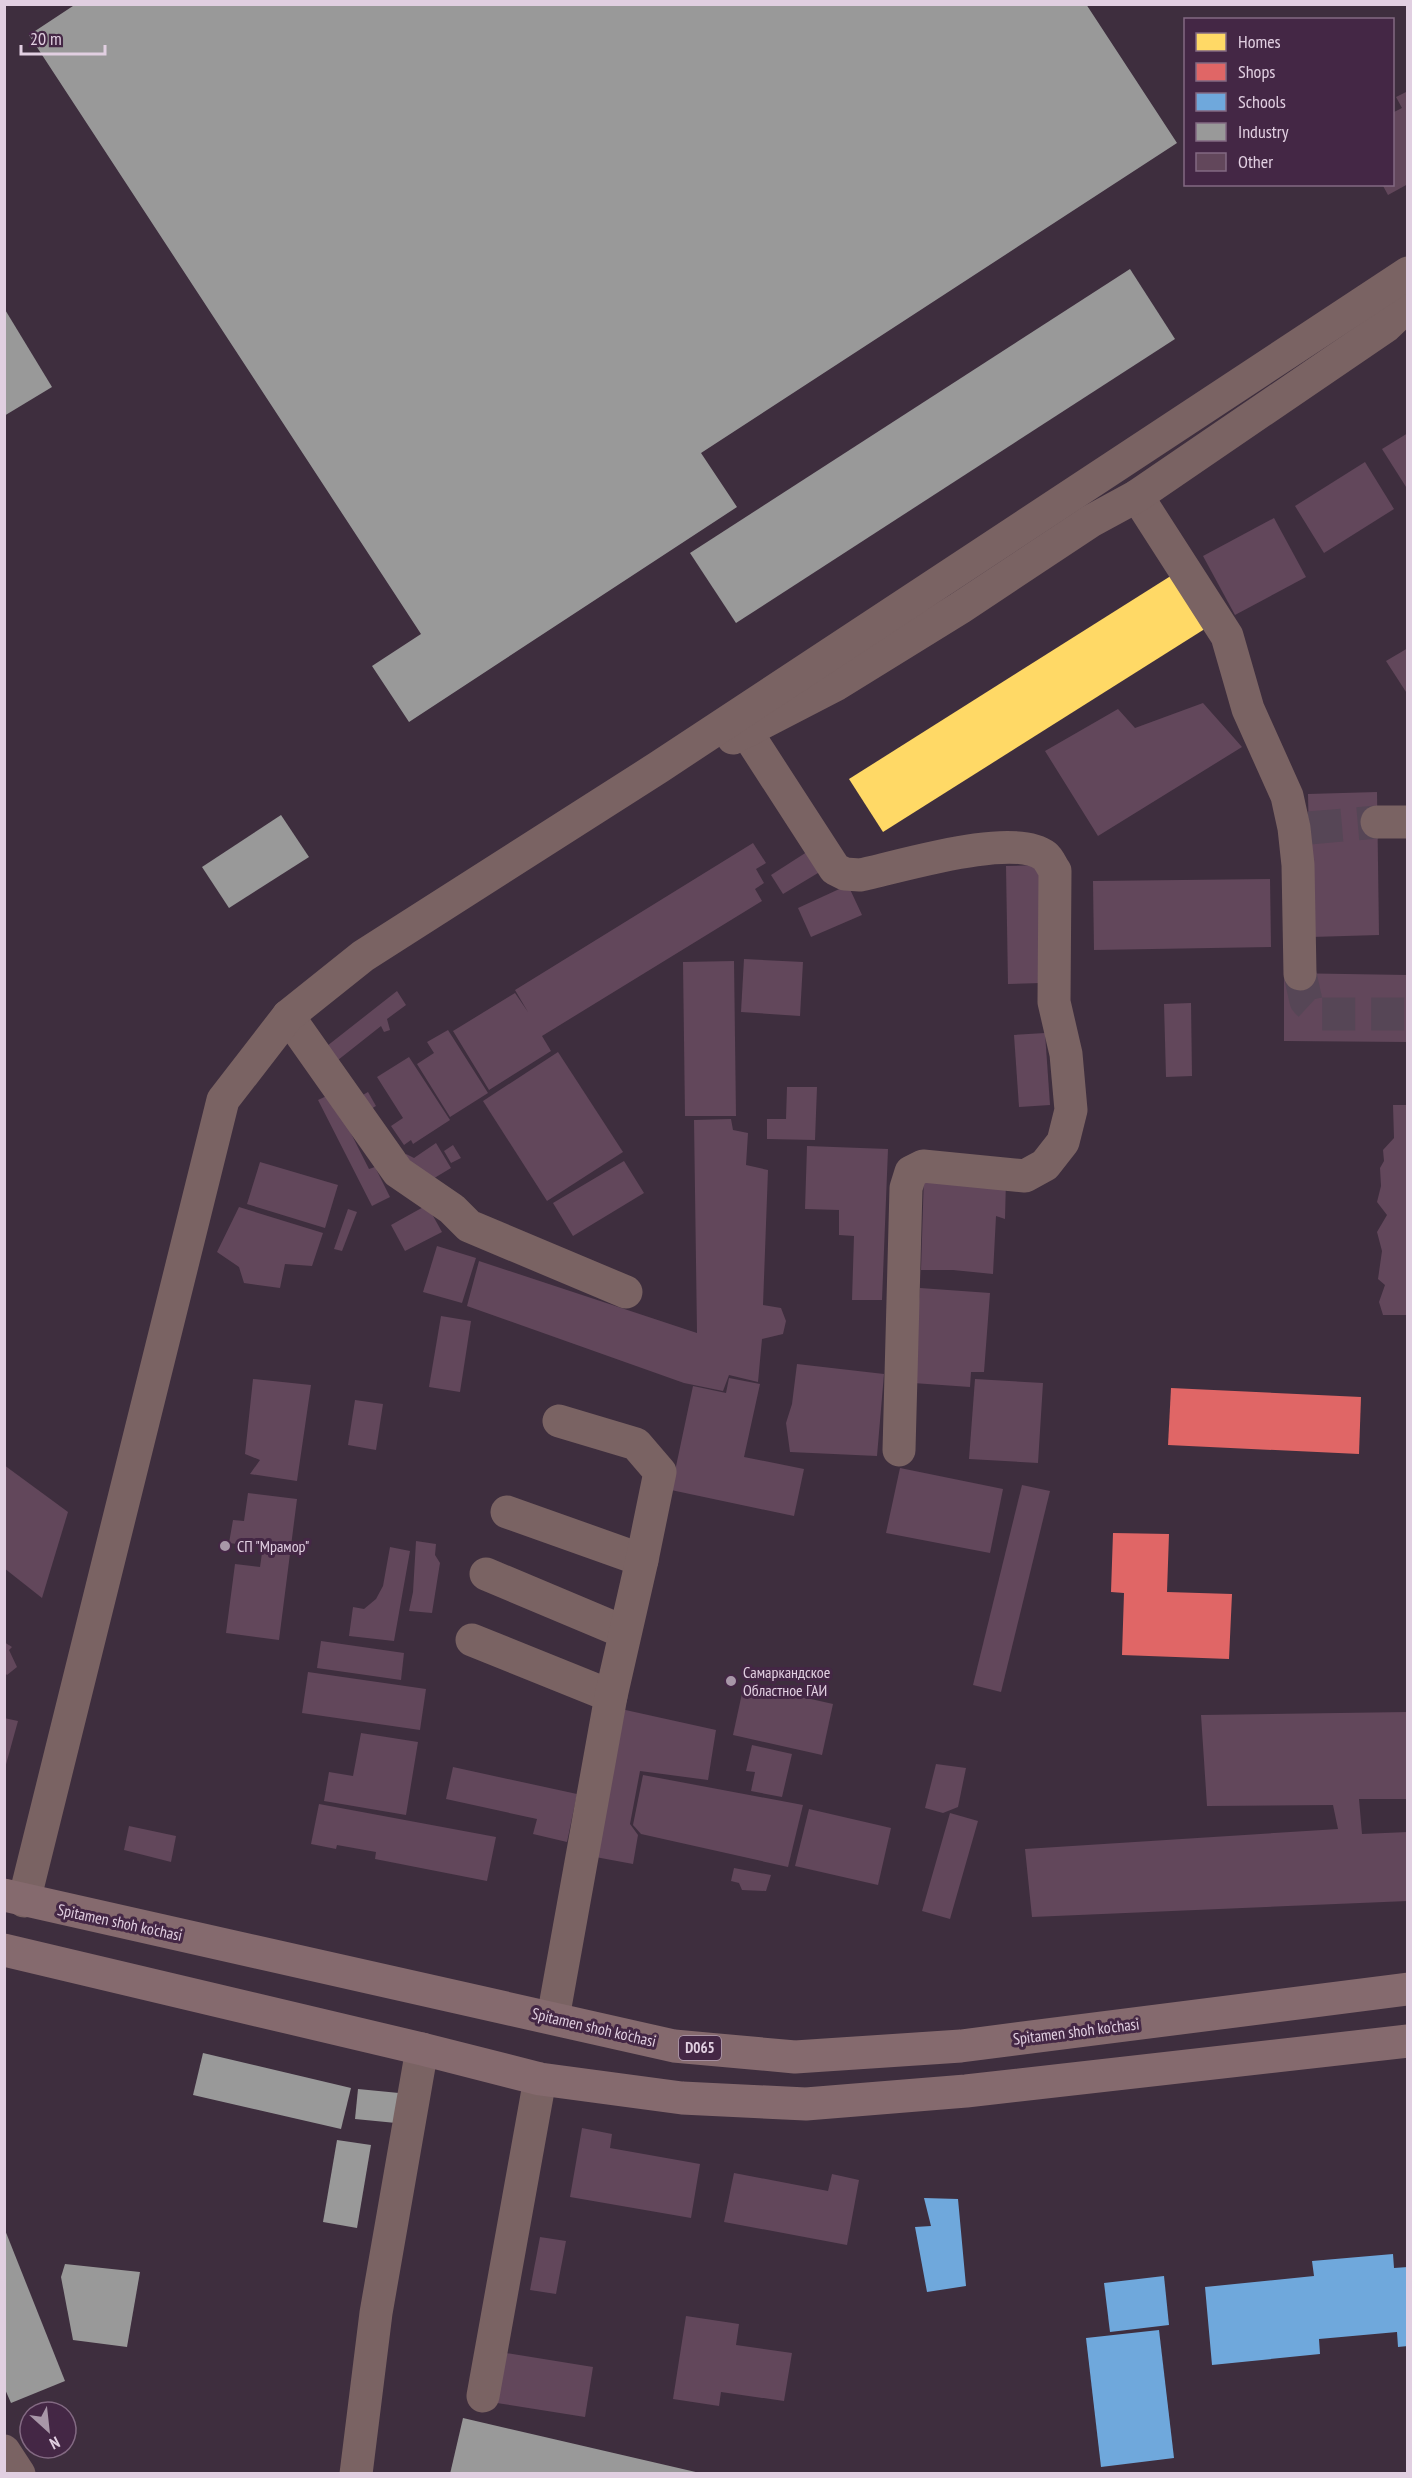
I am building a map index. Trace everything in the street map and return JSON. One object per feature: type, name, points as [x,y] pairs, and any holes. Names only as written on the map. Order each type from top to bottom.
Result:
[{"type":"main road","name":"Spitamen shoh ko'chasi","points":[[14,1898],[674,2046],[795,2057],[961,2046],[1407,1989]]},
{"type":"main road","points":[[4,1950],[540,2079],[682,2098],[806,2104],[966,2091],[1407,2041]]},
{"type":"street","points":[[659,767],[747,733],[837,684],[960,608],[1091,521],[1137,496],[1386,326],[1403,296]]},
{"type":"street","points":[[14,1898],[223,1100],[288,1016],[363,956],[1403,296]]},
{"type":"street","points":[[1137,496],[1227,636],[1248,709],[1301,828],[1298,865],[1300,974]]},
{"type":"street","points":[[747,733],[835,869],[845,874],[860,875],[988,846],[1024,848],[1045,856],[1055,871],[1054,1002],[1066,1054],[1071,1110],[1063,1142],[1046,1165],[1025,1176],[923,1166],[911,1172],[906,1188],[899,1450]]},
{"type":"street","points":[[288,1016],[398,1172],[452,1209],[469,1226],[626,1292]]},
{"type":"street","points":[[553,2018],[610,1696],[660,1472],[636,1444],[559,1421]]},
{"type":"street","points":[[507,1512],[642,1560]]},
{"type":"street","points":[[486,1574],[624,1632]]},
{"type":"street","points":[[472,1640],[610,1696]]},
{"type":"street","points":[[356,2474],[376,2313],[422,2049]]},
{"type":"street","points":[[483,2396],[540,2079]]},
{"type":"street","points":[[4,2451],[20,2474]]},
{"type":"building: Homes","points":[[1177,572],[1211,625],[883,832],[849,779]]},
{"type":"building: Shops","points":[[1171,1388],[1361,1397],[1359,1454],[1168,1445]]},
{"type":"building: Shops","points":[[1113,1533],[1169,1534],[1167,1592],[1232,1594],[1229,1659],[1122,1655],[1124,1593],[1111,1592]]},
{"type":"building: Schools","points":[[924,2198],[958,2199],[966,2286],[927,2292],[915,2227],[931,2226]]},
{"type":"building: Schools","points":[[1393,2254],[1394,2268],[1408,2267],[1408,2346],[1398,2347],[1397,2332],[1319,2339],[1320,2354],[1212,2365],[1205,2287],[1314,2276],[1312,2261]]},
{"type":"building: Schools","points":[[1164,2276],[1169,2325],[1110,2332],[1104,2283]]},
{"type":"building: Schools","points":[[1159,2330],[1174,2458],[1101,2467],[1086,2338]]},
{"type":"building: Industry","points":[[76,4],[1086,4],[1177,143],[701,453],[737,507],[409,722],[372,666],[421,634],[29,35]]},
{"type":"building: Industry","points":[[1130,269],[1175,339],[736,623],[690,553]]},
{"type":"building: Industry","points":[[4,308],[52,387],[4,416]]},
{"type":"building: Industry","points":[[281,815],[309,857],[229,908],[202,867]]},
{"type":"building: Industry","points":[[203,2053],[351,2088],[341,2129],[193,2095]]},
{"type":"building: Industry","points":[[358,2089],[399,2093],[396,2123],[355,2119]]},
{"type":"building: Industry","points":[[337,2140],[371,2145],[357,2228],[323,2222]]},
{"type":"building: Industry","points":[[5,2230],[65,2381],[11,2403],[4,2387]]},
{"type":"building: Industry","points":[[65,2264],[140,2272],[127,2347],[73,2340],[61,2277]]},
{"type":"building: Industry","points":[[463,2418],[700,2473],[700,2474],[450,2474]]},
{"type":"building: Other","points":[[1408,91],[1408,184],[1388,195],[1383,186],[1394,186],[1394,112],[1402,108],[1396,97]]},
{"type":"building: Other","points":[[1408,433],[1408,490],[1382,449]]},
{"type":"building: Other","points":[[1365,462],[1394,509],[1324,553],[1295,506]]},
{"type":"building: Other","points":[[1274,518],[1306,577],[1235,615],[1203,556]]},
{"type":"building: Other","points":[[1408,648],[1408,695],[1386,661]]},
{"type":"building: Other","points":[[1203,703],[1242,747],[1098,836],[1045,751],[1118,709],[1135,728]]},
{"type":"building: Other","points":[[1377,792],[1379,935],[1311,937],[1308,794]]},
{"type":"building: Other","points":[[753,843],[766,863],[756,869],[764,883],[755,889],[762,901],[542,1036],[551,1051],[489,1090],[453,1031],[515,993],[528,1012],[515,990]]},
{"type":"building: Other","points":[[810,850],[823,870],[783,894],[771,875]]},
{"type":"building: Other","points":[[1039,865],[1041,983],[1008,984],[1006,866]]},
{"type":"building: Other","points":[[1270,879],[1271,947],[1094,950],[1093,881]]},
{"type":"building: Other","points":[[848,885],[862,915],[811,937],[798,908]]},
{"type":"building: Other","points":[[744,959],[803,962],[800,1016],[741,1012]]},
{"type":"building: Other","points":[[734,961],[736,1116],[685,1116],[683,962]]},
{"type":"building: Other","points":[[1284,973],[1408,975],[1408,1042],[1284,1041]]},
{"type":"building: Other","points":[[397,991],[406,1005],[387,1019],[390,1030],[384,1032],[381,1026],[338,1060],[327,1046]]},
{"type":"building: Other","points":[[1191,1003],[1192,1076],[1166,1077],[1164,1004]]},
{"type":"building: Other","points":[[448,1030],[488,1093],[450,1117],[417,1064],[434,1053],[427,1042]]},
{"type":"building: Other","points":[[1045,1033],[1050,1105],[1019,1107],[1014,1035]]},
{"type":"building: Other","points":[[558,1052],[623,1152],[547,1201],[483,1101]]},
{"type":"building: Other","points":[[409,1057],[450,1120],[413,1144],[411,1140],[404,1145],[391,1126],[403,1118],[377,1077]]},
{"type":"building: Other","points":[[787,1087],[817,1087],[815,1140],[767,1139],[767,1119],[786,1119]]},
{"type":"building: Other","points":[[368,1092],[376,1106],[362,1114],[354,1100]]},
{"type":"building: Other","points":[[331,1094],[369,1169],[375,1167],[390,1197],[372,1206],[318,1100]]},
{"type":"building: Other","points":[[1393,1105],[1408,1105],[1408,1315],[1383,1315],[1379,1302],[1385,1285],[1378,1279],[1382,1251],[1377,1232],[1387,1215],[1377,1202],[1381,1186],[1380,1168],[1384,1161],[1383,1150],[1394,1138]]},
{"type":"building: Other","points":[[731,1119],[733,1130],[748,1133],[746,1165],[768,1170],[763,1305],[781,1308],[786,1321],[783,1334],[762,1339],[758,1382],[729,1375],[723,1391],[684,1383],[467,1306],[479,1261],[697,1333],[694,1120]]},
{"type":"building: Other","points":[[436,1143],[451,1168],[421,1186],[405,1159],[406,1154],[414,1158]]},
{"type":"building: Other","points":[[453,1145],[461,1158],[451,1163],[444,1151]]},
{"type":"building: Other","points":[[807,1146],[888,1149],[882,1300],[852,1300],[854,1236],[839,1235],[839,1210],[805,1209]]},
{"type":"building: Other","points":[[624,1161],[644,1193],[573,1236],[553,1203]]},
{"type":"building: Other","points":[[260,1162],[338,1185],[325,1228],[247,1204]]},
{"type":"building: Other","points":[[924,1175],[1006,1179],[1005,1219],[996,1216],[993,1274],[921,1270]]},
{"type":"building: Other","points":[[427,1205],[442,1232],[405,1251],[391,1225]]},
{"type":"building: Other","points":[[239,1207],[323,1233],[312,1266],[285,1264],[280,1288],[244,1283],[239,1267],[217,1252]]},
{"type":"building: Other","points":[[348,1209],[357,1212],[342,1251],[334,1249]]},
{"type":"building: Other","points":[[437,1246],[476,1258],[462,1303],[423,1292]]},
{"type":"building: Other","points":[[920,1288],[990,1293],[984,1372],[971,1372],[970,1387],[913,1383]]},
{"type":"building: Other","points":[[441,1316],[471,1321],[460,1392],[429,1387]]},
{"type":"building: Other","points":[[797,1364],[884,1374],[877,1456],[790,1452],[786,1423],[792,1404]]},
{"type":"building: Other","points":[[729,1378],[760,1384],[744,1457],[804,1469],[794,1516],[671,1490],[693,1386],[726,1393]]},
{"type":"building: Other","points":[[253,1379],[311,1385],[297,1481],[250,1474],[260,1460],[245,1454]]},
{"type":"building: Other","points":[[975,1379],[1043,1383],[1038,1463],[969,1459]]},
{"type":"building: Other","points":[[355,1400],[383,1404],[376,1450],[348,1445]]},
{"type":"building: Other","points":[[4,1465],[68,1512],[42,1598],[4,1568]]},
{"type":"building: Other","points":[[900,1468],[1003,1489],[990,1553],[886,1533]]},
{"type":"building: Other","points":[[1022,1485],[1050,1491],[1001,1692],[973,1685]]},
{"type":"building: Other","points":[[248,1493],[297,1499],[279,1640],[226,1633],[235,1564],[260,1567],[264,1539],[255,1539],[254,1546],[229,1543],[233,1520],[244,1521]]},
{"type":"building: Other","points":[[416,1541],[436,1544],[435,1555],[440,1563],[432,1613],[409,1611],[413,1592]]},
{"type":"building: Other","points":[[390,1547],[410,1551],[394,1641],[349,1636],[353,1607],[364,1609],[376,1599],[383,1586]]},
{"type":"building: Other","points":[[321,1641],[404,1653],[401,1680],[317,1668]]},
{"type":"building: Other","points":[[4,1642],[12,1647],[9,1650],[17,1667],[7,1675],[4,1672]]},
{"type":"building: Other","points":[[308,1672],[426,1689],[420,1730],[302,1713]]},
{"type":"building: Other","points":[[744,1684],[833,1704],[822,1755],[733,1735]]},
{"type":"building: Other","points":[[621,1709],[716,1730],[708,1780],[640,1771],[630,1824],[638,1835],[633,1864],[590,1856]]},
{"type":"building: Other","points":[[1408,1712],[1408,1799],[1359,1799],[1362,1834],[1408,1832],[1408,1901],[1032,1917],[1025,1849],[1338,1829],[1333,1805],[1207,1806],[1201,1715]]},
{"type":"building: Other","points":[[4,1718],[18,1721],[5,1768],[4,1768]]},
{"type":"building: Other","points":[[361,1733],[418,1742],[406,1815],[324,1801],[329,1772],[353,1776]]},
{"type":"building: Other","points":[[752,1745],[792,1754],[782,1797],[751,1791],[755,1772],[746,1771]]},
{"type":"building: Other","points":[[936,1764],[966,1768],[958,1807],[943,1813],[925,1808]]},
{"type":"building: Other","points":[[453,1767],[577,1794],[567,1842],[533,1834],[537,1819],[446,1799]]},
{"type":"building: Other","points":[[643,1775],[803,1805],[788,1867],[641,1834],[633,1825]]},
{"type":"building: Other","points":[[319,1804],[496,1837],[487,1881],[375,1859],[376,1852],[337,1845],[336,1849],[311,1844]]},
{"type":"building: Other","points":[[809,1809],[891,1828],[878,1885],[795,1866]]},
{"type":"building: Other","points":[[950,1813],[978,1821],[950,1919],[922,1911]]},
{"type":"building: Other","points":[[129,1826],[176,1836],[171,1862],[124,1850]]},
{"type":"building: Other","points":[[734,1868],[771,1875],[766,1891],[742,1890],[739,1883],[731,1881]]},
{"type":"building: Other","points":[[582,2128],[612,2134],[610,2148],[700,2164],[691,2218],[570,2197]]},
{"type":"building: Other","points":[[734,2173],[828,2191],[832,2174],[859,2180],[847,2245],[724,2222]]},
{"type":"building: Other","points":[[540,2237],[566,2241],[556,2294],[530,2290]]},
{"type":"building: Other","points":[[686,2316],[739,2324],[736,2345],[792,2353],[784,2401],[721,2392],[719,2406],[673,2399]]},
{"type":"building: Other","points":[[506,2353],[593,2367],[585,2417],[497,2403]]},
{"type":"tunnel","points":[[1309,828],[1377,822]]},
{"type":"tunnel","points":[[1300,974],[1306,1001],[1320,1014],[1408,1014]]},
{"type":"place","name":"СП \"Мрамор\"","points":[[225,1546]]},
{"type":"place","name":"Самаркандское Областное ГАИ","points":[[731,1681]]}]
